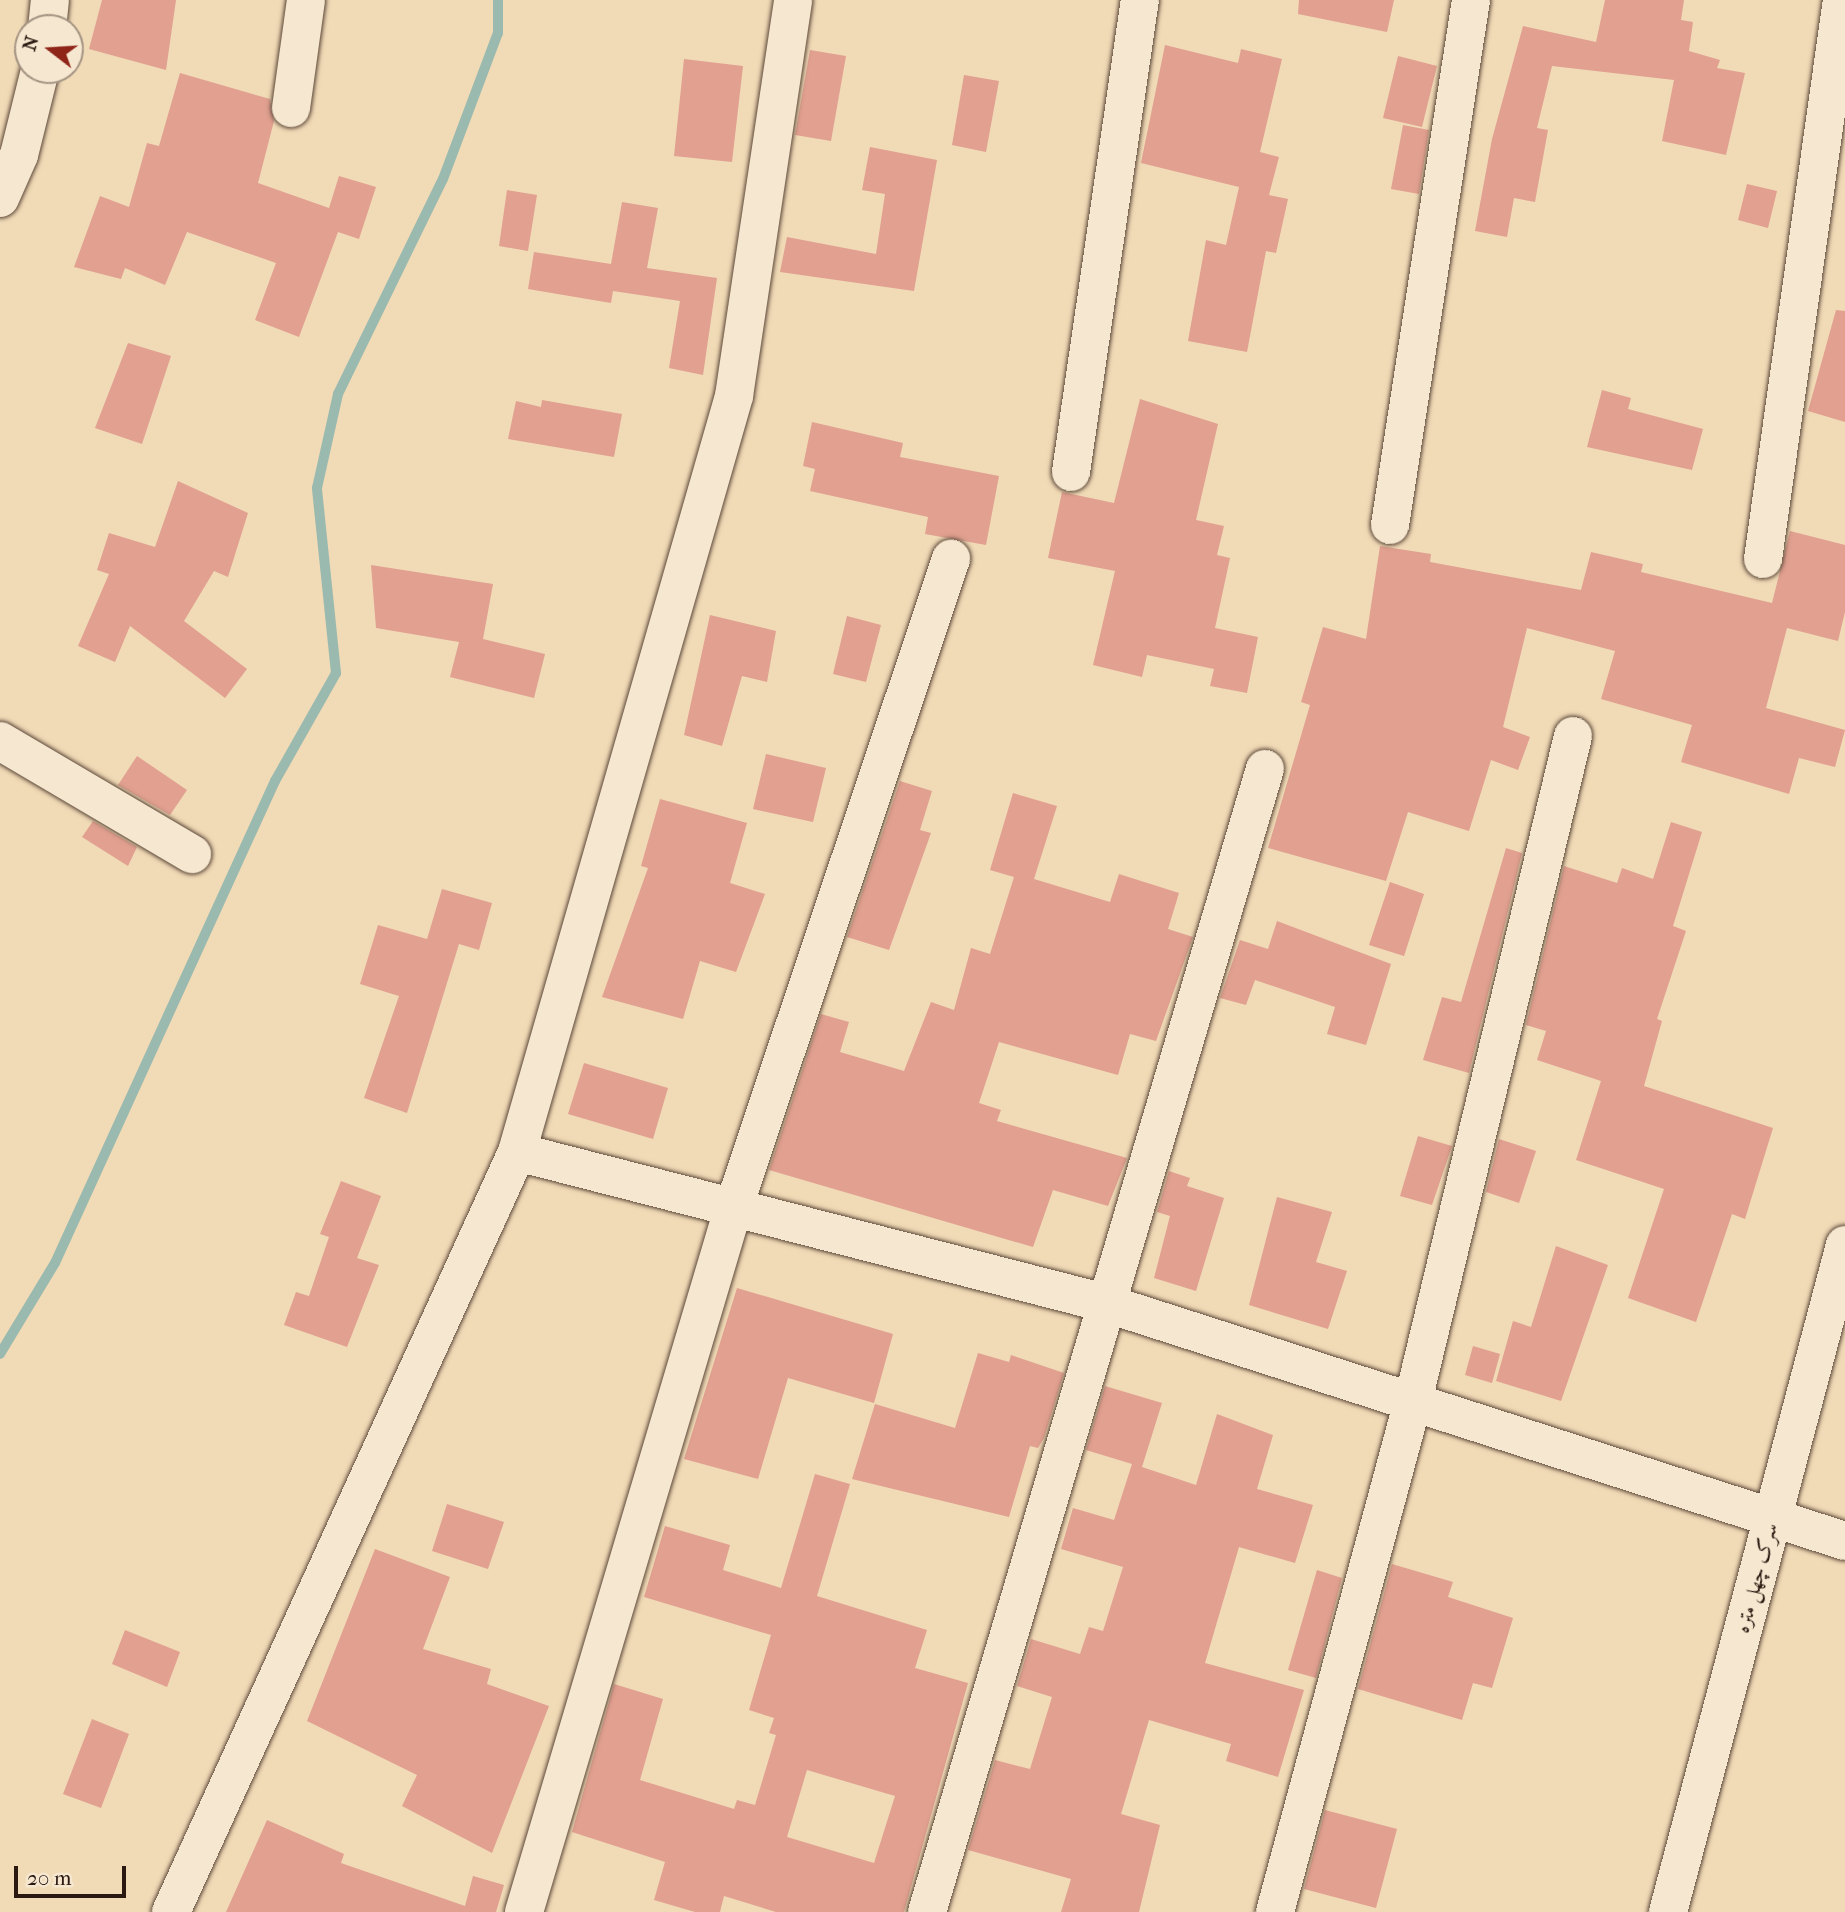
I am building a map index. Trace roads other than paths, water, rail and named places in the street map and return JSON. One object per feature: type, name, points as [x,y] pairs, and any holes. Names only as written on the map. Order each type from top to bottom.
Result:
[{"type":"street","points":[[292,108],[306,0]]},
{"type":"street","points":[[171,1912],[517,1152],[734,396],[793,0]]},
{"type":"street","points":[[1071,472],[1140,0]]},
{"type":"street","points":[[1390,525],[1471,0]]},
{"type":"street","points":[[1763,559],[1842,0]]},
{"type":"street","points":[[0,198],[19,155],[37,84]]},
{"type":"street","points":[[524,1912],[733,1209],[951,559]]},
{"type":"street","points":[[1275,1912],[1413,1401],[1573,736]]},
{"type":"street","points":[[0,741],[192,855]]},
{"type":"street","points":[[927,1912],[1104,1303],[1265,769]]},
{"type":"street","points":[[517,1152],[1104,1303],[1845,1541]]},
{"type":"street","name":"سرک چهل متره","points":[[1668,1912],[1845,1245]]},
{"type":"waterway","points":[[0,1354],[55,1263],[275,781],[336,673],[317,488],[338,394],[443,179],[498,33],[498,0]]}]
